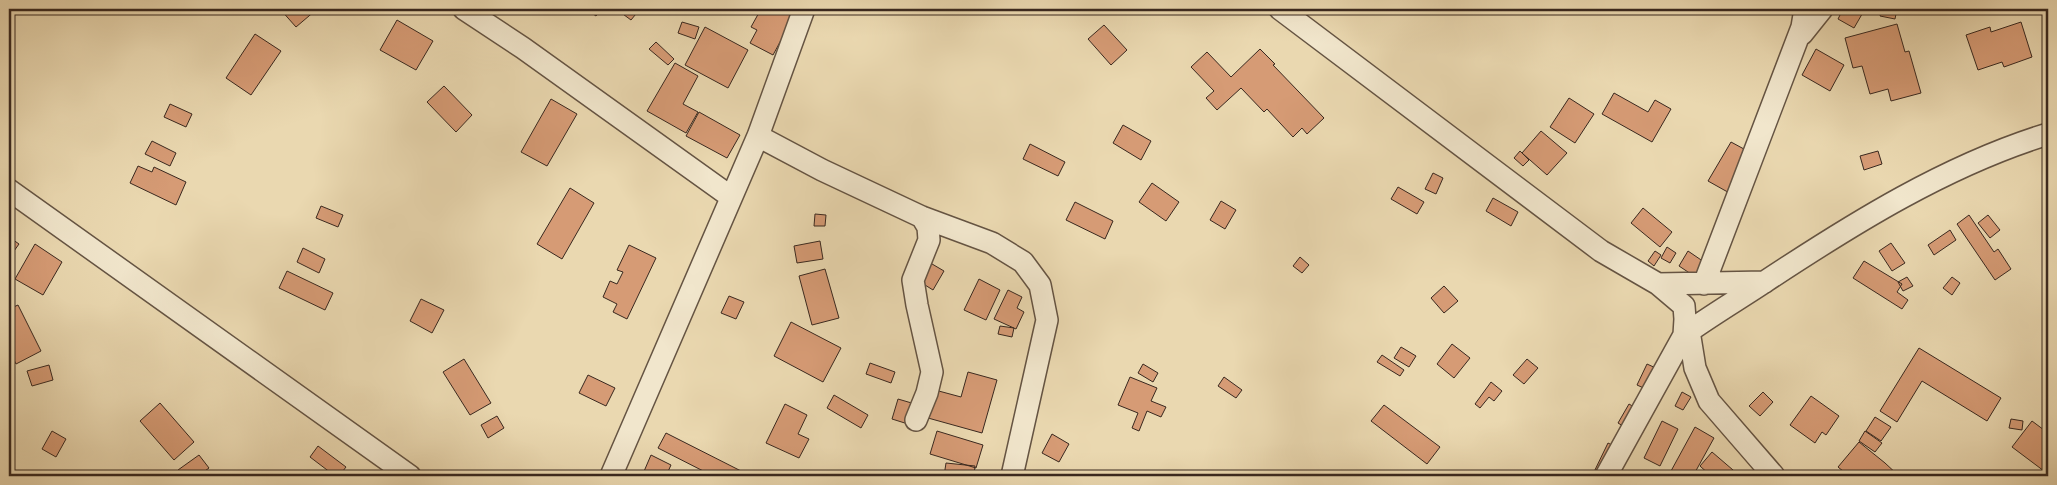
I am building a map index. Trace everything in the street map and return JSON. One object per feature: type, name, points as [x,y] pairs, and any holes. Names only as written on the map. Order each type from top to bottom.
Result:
[{"type":"street","points":[[464,9],[523,48],[731,196]]},
{"type":"street","points":[[612,476],[758,136],[804,9]]},
{"type":"street","points":[[1280,9],[1601,251],[1658,284],[1684,306],[1687,333],[1695,368],[1709,401],[1774,476]]},
{"type":"street","points":[[1704,284],[1802,27],[1805,9]]},
{"type":"street","points":[[1796,42],[1817,18],[1822,9]]},
{"type":"street","points":[[1606,476],[1687,333],[1825,242],[1907,194],[1991,155],[2048,134]]},
{"type":"street","points":[[758,136],[822,170],[922,217],[992,243],[1023,262],[1040,285],[1047,320],[1012,476]]},
{"type":"street","points":[[9,190],[410,476]]},
{"type":"street","points":[[916,420],[927,394],[932,372],[913,280],[929,240],[928,227],[922,217]]},
{"type":"street","points":[[1658,284],[1765,282]]},
{"type":"building","points":[[280,9],[315,9],[316,10],[296,27]]},
{"type":"building","points":[[586,9],[602,9],[596,16]]},
{"type":"building","points":[[616,9],[640,9],[631,20]]},
{"type":"building","points":[[761,9],[798,9],[773,55],[750,43],[757,30],[751,27]]},
{"type":"building","points":[[1843,9],[1865,9],[1854,28],[1838,19]]},
{"type":"building","points":[[1882,9],[1897,9],[1895,19],[1880,16]]},
{"type":"building","points":[[397,20],[433,41],[416,70],[380,50]]},
{"type":"building","points":[[682,22],[699,27],[695,39],[678,33]]},
{"type":"building","points":[[2021,22],[2032,57],[2004,67],[2002,62],[1978,70],[1966,35],[1990,27],[1991,32]]},
{"type":"building","points":[[1897,24],[1905,52],[1909,51],[1921,93],[1891,101],[1888,89],[1870,94],[1862,66],[1853,68],[1845,38]]},
{"type":"building","points":[[1104,25],[1127,50],[1111,65],[1088,39]]},
{"type":"building","points":[[705,27],[748,50],[728,88],[685,65]]},
{"type":"building","points":[[255,34],[281,51],[251,95],[226,78]]},
{"type":"building","points":[[656,42],[674,59],[668,65],[649,49]]},
{"type":"building","points":[[1260,49],[1324,118],[1307,134],[1302,128],[1293,137],[1267,109],[1264,112],[1241,88],[1217,110],[1206,98],[1214,91],[1191,67],[1207,52],[1231,77]]},
{"type":"building","points":[[1816,49],[1844,65],[1830,91],[1802,75]]},
{"type":"building","points":[[675,63],[698,76],[683,104],[698,112],[686,133],[647,111]]},
{"type":"building","points":[[444,86],[472,115],[456,132],[427,102]]},
{"type":"building","points":[[1614,93],[1648,112],[1655,100],[1671,109],[1652,142],[1602,114]]},
{"type":"building","points":[[1569,98],[1594,114],[1575,143],[1550,127]]},
{"type":"building","points":[[551,99],[577,114],[547,166],[521,152]]},
{"type":"building","points":[[170,104],[192,114],[186,127],[164,117]]},
{"type":"building","points":[[699,112],[740,135],[727,158],[686,136]]},
{"type":"building","points":[[1123,125],[1151,141],[1141,160],[1113,143]]},
{"type":"building","points":[[1541,131],[1567,153],[1547,175],[1522,153]]},
{"type":"building","points":[[152,141],[176,153],[170,166],[145,154]]},
{"type":"building","points":[[1731,142],[1755,155],[1733,195],[1708,181]]},
{"type":"building","points":[[1030,144],[1065,162],[1058,176],[1023,159]]},
{"type":"building","points":[[1520,151],[1529,160],[1523,166],[1514,158]]},
{"type":"building","points":[[1878,151],[1882,164],[1864,170],[1860,156]]},
{"type":"building","points":[[138,166],[152,172],[154,167],[186,182],[176,205],[130,183]]},
{"type":"building","points":[[1433,173],[1443,178],[1436,194],[1425,189]]},
{"type":"building","points":[[1152,183],[1179,202],[1166,221],[1139,202]]},
{"type":"building","points":[[1398,187],[1424,202],[1417,214],[1391,199]]},
{"type":"building","points":[[570,188],[594,203],[562,259],[537,244]]},
{"type":"building","points":[[1493,198],[1518,212],[1511,226],[1486,211]]},
{"type":"building","points":[[1221,201],[1236,210],[1225,229],[1210,220]]},
{"type":"building","points":[[1075,202],[1113,221],[1105,239],[1066,220]]},
{"type":"building","points":[[321,206],[343,215],[338,227],[316,218]]},
{"type":"building","points":[[1643,208],[1672,232],[1660,247],[1631,223]]},
{"type":"building","points":[[815,214],[826,215],[825,226],[814,226]]},
{"type":"building","points":[[1969,215],[1994,252],[1998,249],[2011,269],[1995,280],[1957,224]]},
{"type":"building","points":[[1988,215],[2000,230],[1990,238],[1978,223]]},
{"type":"building","points":[[1950,230],[1956,240],[1934,255],[1928,245]]},
{"type":"building","points":[[9,237],[19,244],[9,258]]},
{"type":"building","points":[[820,241],[823,259],[797,263],[794,246]]},
{"type":"building","points":[[1891,243],[1905,263],[1892,271],[1879,251]]},
{"type":"building","points":[[35,244],[62,262],[43,295],[15,279]]},
{"type":"building","points":[[629,245],[656,258],[627,319],[613,312],[617,304],[603,297],[610,281],[617,284],[623,272],[617,270]]},
{"type":"building","points":[[1667,247],[1676,253],[1670,263],[1661,258]]},
{"type":"building","points":[[303,248],[325,259],[319,273],[297,262]]},
{"type":"building","points":[[1655,251],[1661,255],[1654,266],[1648,261]]},
{"type":"building","points":[[1688,251],[1707,264],[1697,278],[1679,266]]},
{"type":"building","points":[[1300,257],[1309,265],[1302,273],[1293,266]]},
{"type":"building","points":[[927,261],[944,271],[933,290],[917,280]]},
{"type":"building","points":[[1864,261],[1902,284],[1897,292],[1908,300],[1902,309],[1853,278]]},
{"type":"building","points":[[825,269],[839,318],[812,325],[799,276]]},
{"type":"building","points":[[287,271],[333,293],[325,310],[279,288]]},
{"type":"building","points":[[1907,277],[1913,286],[1903,291],[1898,282]]},
{"type":"building","points":[[1952,277],[1960,283],[1952,295],[1943,288]]},
{"type":"building","points":[[979,279],[1000,290],[986,320],[964,310]]},
{"type":"building","points":[[1444,286],[1458,301],[1444,313],[1431,298]]},
{"type":"building","points":[[1008,290],[1022,297],[1017,308],[1024,312],[1016,329],[994,319]]},
{"type":"building","points":[[729,296],[744,302],[736,319],[721,313]]},
{"type":"building","points":[[421,299],[444,310],[432,333],[410,321]]},
{"type":"building","points":[[18,305],[41,351],[16,364],[9,350],[9,309]]},
{"type":"building","points":[[791,322],[841,348],[823,382],[774,356]]},
{"type":"building","points":[[1000,326],[1014,328],[1012,337],[998,334]]},
{"type":"building","points":[[1452,344],[1470,358],[1454,378],[1437,364]]},
{"type":"building","points":[[1401,347],[1416,356],[1409,367],[1394,358]]},
{"type":"building","points":[[1919,348],[2001,398],[1987,421],[1922,381],[1897,422],[1880,411]]},
{"type":"building","points":[[1382,355],[1404,370],[1400,376],[1377,362]]},
{"type":"building","points":[[464,359],[491,403],[470,415],[443,372]]},
{"type":"building","points":[[1527,359],[1538,368],[1524,384],[1513,375]]},
{"type":"building","points":[[870,363],[895,372],[891,383],[866,374]]},
{"type":"building","points":[[1143,364],[1158,373],[1153,382],[1138,373]]},
{"type":"building","points":[[1647,364],[1658,369],[1648,390],[1637,385]]},
{"type":"building","points":[[49,365],[53,380],[32,386],[27,371]]},
{"type":"building","points":[[968,372],[997,380],[982,433],[928,418],[935,390],[961,397]]},
{"type":"building","points":[[588,375],[615,388],[606,406],[579,393]]},
{"type":"building","points":[[1130,377],[1157,388],[1151,401],[1166,407],[1161,417],[1147,411],[1139,431],[1132,428],[1138,413],[1118,405]]},
{"type":"building","points":[[1224,377],[1242,390],[1236,398],[1218,386]]},
{"type":"building","points":[[1491,382],[1502,391],[1494,401],[1489,397],[1480,408],[1475,404]]},
{"type":"building","points":[[1682,392],[1691,397],[1683,410],[1675,406]]},
{"type":"building","points":[[1763,392],[1773,402],[1760,416],[1749,406]]},
{"type":"building","points":[[834,395],[868,415],[861,428],[827,408]]},
{"type":"building","points":[[1811,396],[1839,416],[1826,435],[1822,432],[1815,443],[1790,425]]},
{"type":"building","points":[[898,399],[915,404],[908,424],[892,419]]},
{"type":"building","points":[[160,403],[194,442],[174,460],[140,421]]},
{"type":"building","points":[[785,404],[807,415],[798,434],[809,439],[799,458],[766,443]]},
{"type":"building","points":[[1629,404],[1639,410],[1628,429],[1618,423]]},
{"type":"building","points":[[1384,405],[1440,447],[1427,464],[1371,421]]},
{"type":"building","points":[[497,416],[504,428],[488,438],[481,425]]},
{"type":"building","points":[[1875,417],[1891,427],[1881,441],[1866,431]]},
{"type":"building","points":[[2011,419],[2023,421],[2022,430],[2009,428]]},
{"type":"building","points":[[1662,421],[1678,429],[1660,466],[1644,458]]},
{"type":"building","points":[[2032,421],[2048,433],[2048,474],[2012,447]]},
{"type":"building","points":[[1695,427],[1714,438],[1693,476],[1681,476],[1671,471]]},
{"type":"building","points":[[52,431],[66,439],[56,457],[42,449]]},
{"type":"building","points":[[937,431],[983,445],[976,468],[930,454]]},
{"type":"building","points":[[1865,431],[1882,443],[1875,452],[1859,441]]},
{"type":"building","points":[[666,433],[745,473],[744,476],[713,476],[658,448]]},
{"type":"building","points":[[1052,434],[1069,444],[1059,462],[1042,453]]},
{"type":"building","points":[[1859,442],[1899,476],[1849,476],[1838,467]]},
{"type":"building","points":[[1608,443],[1616,447],[1602,476],[1592,476]]},
{"type":"building","points":[[318,446],[346,467],[339,476],[335,476],[310,457]]},
{"type":"building","points":[[1712,452],[1740,476],[1711,476],[1700,466]]},
{"type":"building","points":[[199,455],[209,468],[198,476],[182,476],[178,470]]},
{"type":"building","points":[[651,455],[671,465],[666,476],[642,476]]},
{"type":"building","points":[[946,463],[975,466],[974,476],[944,476]]}]
